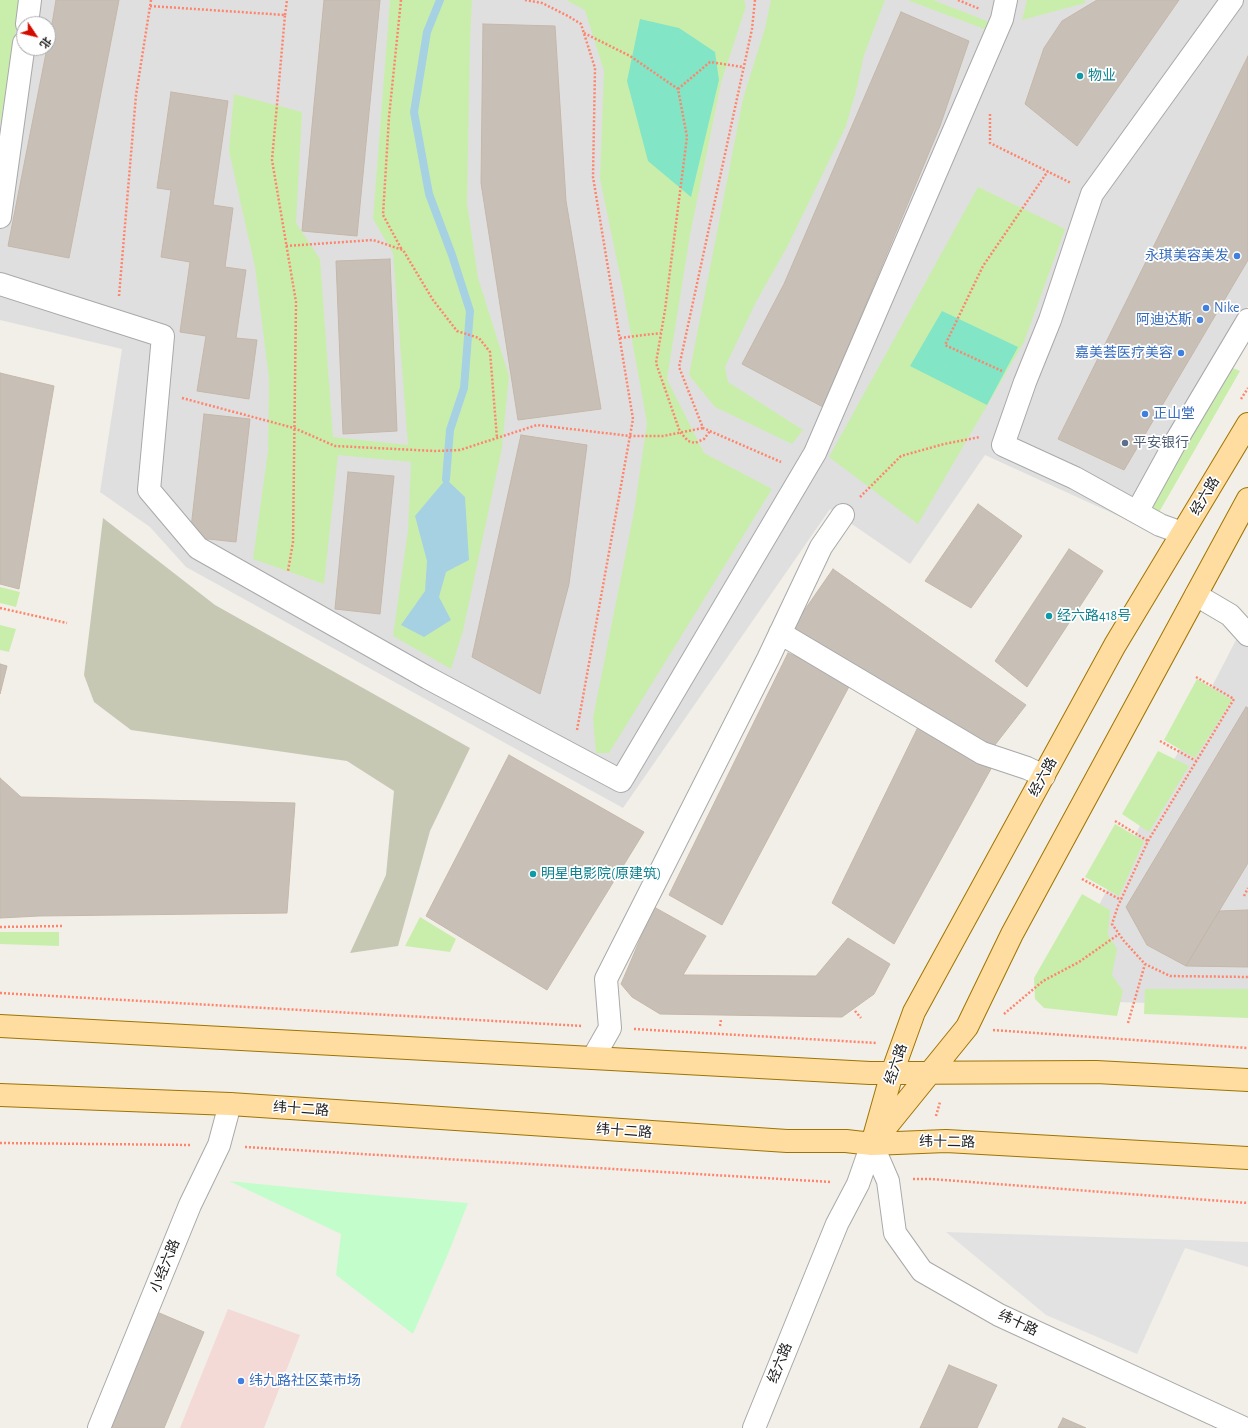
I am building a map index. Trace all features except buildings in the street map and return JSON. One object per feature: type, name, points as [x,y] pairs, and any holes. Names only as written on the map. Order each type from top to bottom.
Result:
[{"type":"main road","name":"经六路","points":[[872,1144],[892,1073],[914,1012],[1115,645],[1248,424]]},
{"type":"main road","name":"经六路","points":[[872,1144],[967,1027],[1012,934],[1248,499]]},
{"type":"main road","points":[[0,1026],[892,1073],[1096,1072],[1248,1080]]},
{"type":"main road","name":"纬十二路","points":[[0,1095],[230,1104],[787,1141],[846,1141],[872,1144],[946,1140],[1248,1158]]},
{"type":"street","points":[[28,16],[30,0]]},
{"type":"street","points":[[0,284],[164,336],[149,490],[198,548],[428,678],[621,781],[815,453],[1002,19],[1006,0]]},
{"type":"street","points":[[1182,533],[1160,525],[1075,478],[1003,445],[1025,382],[1050,320],[1092,194],[1232,0]]},
{"type":"street","points":[[0,216],[22,56]]},
{"type":"street","points":[[1137,512],[1176,441],[1248,320]]},
{"type":"street","points":[[593,1058],[610,1028],[606,979],[780,633],[821,547],[843,515]]},
{"type":"street","points":[[1196,594],[1230,615],[1248,635]]},
{"type":"street","points":[[780,633],[982,753],[1027,768],[1044,776]]},
{"type":"street","name":"小经六路","points":[[99,1428],[190,1205],[218,1145],[230,1104]]},
{"type":"street","name":"纬十路","points":[[872,1144],[888,1181],[895,1233],[922,1271],[999,1315],[1244,1428]]},
{"type":"street","name":"经六路","points":[[754,1428],[837,1224],[858,1184],[872,1144]]},
{"type":"path","points":[[117,321],[136,95],[151,0]]},
{"type":"path","points":[[283,596],[293,542],[296,302],[272,160],[284,15],[287,0]]},
{"type":"path","points":[[401,0],[389,116],[383,215],[434,300],[457,331],[479,338],[490,352],[497,438]]},
{"type":"path","points":[[525,0],[542,3],[581,24],[595,68],[593,177],[633,419],[572,755]]},
{"type":"path","points":[[703,428],[679,367],[752,29],[755,0]]},
{"type":"path","points":[[150,6],[284,15]]},
{"type":"path","points":[[584,32],[630,56],[678,89],[687,137],[656,363],[680,432],[688,441],[696,443],[704,439],[710,431]]},
{"type":"path","points":[[678,89],[710,62],[744,67]]},
{"type":"path","points":[[990,107],[990,143],[1048,170],[1092,194]]},
{"type":"path","points":[[1025,382],[945,345],[983,266],[1048,170]]},
{"type":"path","points":[[286,246],[373,240],[403,250]]},
{"type":"path","points":[[620,338],[661,333]]},
{"type":"path","points":[[158,392],[294,428],[335,446],[435,451],[460,450],[537,425],[630,436],[663,436],[703,428],[803,473]]},
{"type":"path","points":[[843,515],[901,456],[944,444],[1008,432]]},
{"type":"path","points":[[0,608],[67,623]]},
{"type":"path","points":[[1196,677],[1234,699],[1148,841],[1121,900],[1112,924],[1146,964],[1170,976],[1248,977]]},
{"type":"path","points":[[1160,741],[1196,761]]},
{"type":"path","points":[[1115,820],[1148,841]]},
{"type":"path","points":[[1082,879],[1121,900]]},
{"type":"path","points":[[1244,896],[1248,888]]},
{"type":"path","points":[[0,928],[64,926]]},
{"type":"path","points":[[1004,1014],[1043,981],[1079,962],[1119,934]]},
{"type":"path","points":[[1128,1023],[1146,964]]},
{"type":"path","points":[[855,1011],[861,1018]]},
{"type":"path","points":[[720,1026],[721,1019]]},
{"type":"path","points":[[0,1143],[218,1145],[858,1184]]},
{"type":"path","points":[[888,1181],[931,1179],[1248,1203]]},
{"type":"shaded area","points":[[0,0],[1248,0],[1248,306],[1123,518],[985,455],[910,564],[830,509],[623,808],[186,567],[150,527],[100,492],[122,349],[0,320]]},
{"type":"shaded area","points":[[103,518],[215,605],[470,748],[430,831],[398,946],[350,953],[386,875],[394,791],[347,761],[131,730],[94,702],[84,675]]},
{"type":"shaded area","points":[[1248,619],[1248,1006],[1050,1000],[1236,640]]},
{"type":"shaded area","points":[[946,1232],[1248,1242],[1248,1267],[1185,1248],[1137,1354],[1046,1315]]},
{"type":"shaded area","name":"纬九路社区菜市场","points":[[228,1309],[300,1335],[264,1428],[180,1428]]},
{"type":"green space","points":[[0,0],[21,0],[18,16],[16,16],[16,30],[0,125]]},
{"type":"green space","points":[[390,0],[472,0],[467,203],[478,278],[509,376],[502,448],[463,631],[451,669],[393,636],[408,530],[411,462],[338,455],[324,584],[253,559],[268,451],[269,379],[255,267],[229,151],[234,94],[302,112],[296,223],[320,259],[333,437],[408,445],[393,253],[373,219]]},
{"type":"green space","points":[[566,0],[744,0],[746,6],[721,83],[690,235],[667,379],[704,453],[772,489],[609,753],[596,753],[593,718],[634,512],[647,423],[622,285],[600,179],[604,71],[585,10]]},
{"type":"green space","points":[[771,0],[885,0],[864,55],[846,126],[787,247],[756,302],[725,367],[728,382],[803,430],[792,444],[715,407],[689,375],[743,99],[765,28]]},
{"type":"green space","points":[[907,0],[933,0],[992,23],[987,30]]},
{"type":"green space","points":[[1027,0],[1085,0],[1085,3],[1022,20]]},
{"type":"green space","points":[[640,19],[679,28],[715,52],[719,80],[691,197],[648,161],[627,81]]},
{"type":"green space","points":[[978,187],[1065,229],[1024,342],[918,524],[829,457]]},
{"type":"green space","points":[[942,311],[1018,347],[987,405],[910,366]]},
{"type":"green space","points":[[1228,366],[1240,371],[1158,514],[1146,507]]},
{"type":"green space","points":[[0,587],[20,592],[16,607],[0,603]]},
{"type":"green space","points":[[0,625],[16,629],[9,652],[0,650]]},
{"type":"green space","points":[[1197,679],[1232,700],[1195,758],[1164,740]]},
{"type":"green space","points":[[1158,751],[1189,766],[1149,832],[1122,814]]},
{"type":"green space","points":[[1115,824],[1144,841],[1119,896],[1085,877]]},
{"type":"green space","points":[[1082,894],[1110,910],[1108,935],[1117,949],[1112,975],[1123,991],[1117,1016],[1044,1008],[1035,999],[1034,978]]},
{"type":"green space","points":[[420,917],[456,939],[450,952],[405,946]]},
{"type":"green space","points":[[0,932],[59,932],[59,946],[0,944]]},
{"type":"green space","points":[[1145,989],[1248,989],[1248,1018],[1144,1014]]},
{"type":"green space","points":[[229,1181],[468,1203],[448,1254],[413,1334],[336,1275],[341,1234]]},
{"type":"water","points":[[446,479],[465,497],[469,560],[446,572],[439,597],[451,620],[424,637],[401,625],[425,591],[427,561],[415,516]]},
{"type":"waterway","points":[[440,0],[427,32],[414,112],[429,194],[452,255],[470,311],[464,388],[450,430],[446,479]]},
{"type":"place","name":"物业","points":[[1080,76]]},
{"type":"place","name":"永琪美容美发","points":[[1237,256]]},
{"type":"place","name":"Nike","points":[[1206,308]]},
{"type":"place","name":"阿迪达斯","points":[[1200,320]]},
{"type":"place","name":"嘉美荟医疗美容","points":[[1181,353]]},
{"type":"place","name":"正山堂","points":[[1145,414]]},
{"type":"place","name":"平安银行","points":[[1125,443]]},
{"type":"place","name":"经六路418号","points":[[1049,616]]},
{"type":"place","name":"明星电影院(原建筑)","points":[[533,874]]},
{"type":"place","name":"纬九路社区菜市场","points":[[241,1381]]}]
